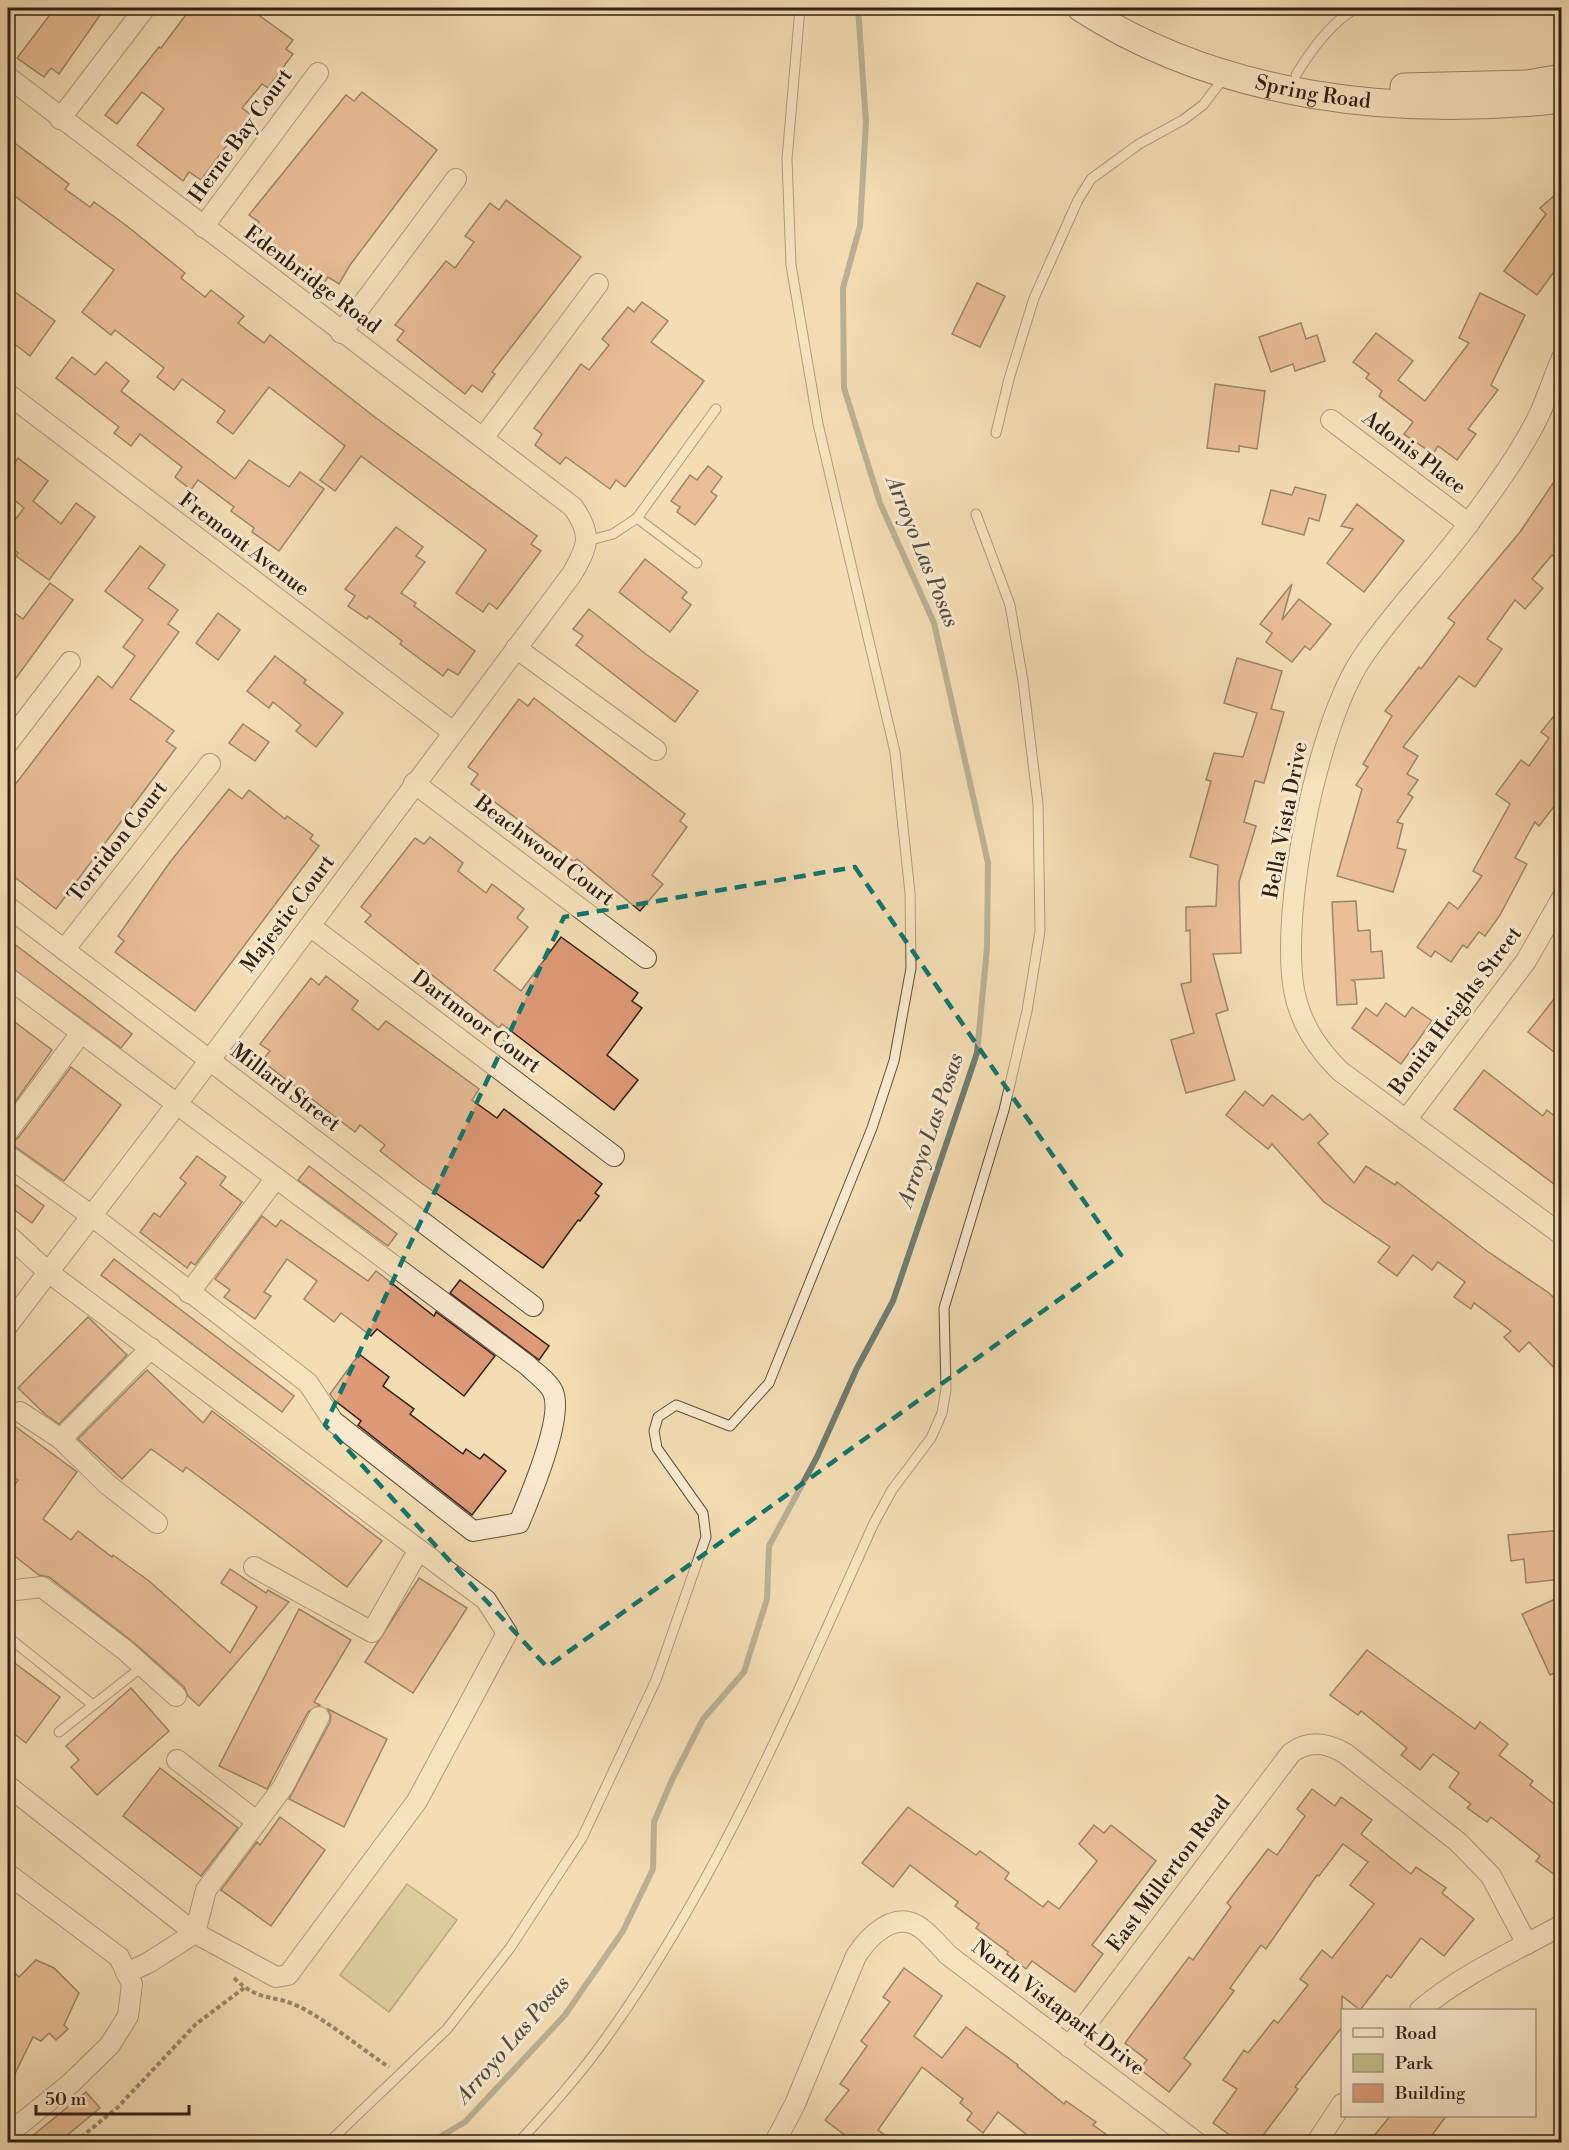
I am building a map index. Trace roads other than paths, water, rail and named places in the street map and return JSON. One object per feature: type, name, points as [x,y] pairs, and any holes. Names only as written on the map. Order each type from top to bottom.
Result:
[{"type":"main road","name":"Spring Road","points":[[1081,8],[1162,51],[1227,74],[1275,87],[1374,103],[1442,106],[1562,99]]},
{"type":"main road","name":"Spring Road","points":[[1114,8],[1196,46],[1296,75],[1380,87],[1493,86],[1527,84],[1562,78]]},
{"type":"street","points":[[60,119],[145,8]]},
{"type":"street","name":"Herne Bay Court","points":[[203,227],[318,73]]},
{"type":"street","name":"Edenbridge Road","points":[[8,77],[341,333],[573,507],[586,532]]},
{"type":"street","points":[[341,333],[456,179]]},
{"type":"street","points":[[483,438],[598,284]]},
{"type":"street","name":"Bella Vista Drive","points":[[1562,358],[1527,436],[1469,524],[1362,658],[1339,699],[1321,756],[1301,850],[1292,918],[1294,991],[1311,1039],[1340,1071],[1562,1235]]},
{"type":"street","name":"Fremont Avenue","points":[[8,394],[453,732]]},
{"type":"street","name":"Adonis Place","points":[[1330,420],[1469,524]]},
{"type":"street","name":"Majestic Court","points":[[8,1325],[177,1104],[572,574],[586,550],[586,532]]},
{"type":"street","points":[[516,648],[656,750]]},
{"type":"street","points":[[8,743],[70,662]]},
{"type":"street","name":"Torridon Court","points":[[64,950],[210,764]]},
{"type":"street","name":"Beachwood Court","points":[[414,783],[646,958]]},
{"type":"street","name":"Bonita Heights Street","points":[[1406,1120],[1526,961],[1562,898]]},
{"type":"street","name":"Millard Street","points":[[8,907],[534,1306]]},
{"type":"street","name":"Dartmoor Court","points":[[310,926],[614,1156]]},
{"type":"street","points":[[8,978],[527,1365],[553,1392],[557,1411],[532,1492],[519,1523],[473,1531],[333,1421],[309,1383],[189,1293],[92,1216],[8,1156]]},
{"type":"street","points":[[8,1131],[81,1033]]},
{"type":"street","points":[[189,1293],[276,1178]]},
{"type":"street","points":[[8,1235],[48,1272],[486,1600],[507,1633],[417,1801],[288,1975],[276,1977],[195,1933],[8,1786]]},
{"type":"street","points":[[61,1439],[151,1348]]},
{"type":"street","points":[[20,1412],[61,1439],[108,1485],[157,1523]]},
{"type":"street","points":[[254,1567],[372,1632],[418,1551]]},
{"type":"street","points":[[8,1591],[42,1587],[143,1666],[176,1696]]},
{"type":"street","points":[[126,1973],[148,1963],[195,1933],[206,1890],[283,1787],[319,1717]]},
{"type":"street","name":"East Millerton Road","points":[[1069,2047],[1291,1753],[1317,1742],[1346,1754],[1458,1842],[1491,1876],[1527,1944]]},
{"type":"street","points":[[177,1760],[256,1821]]},
{"type":"street","points":[[8,1874],[119,1957],[132,1984],[128,2016],[110,2045],[63,2089],[8,2134]]},
{"type":"street","name":"North Vistapark Drive","points":[[778,2141],[856,1956],[873,1934],[889,1924],[920,1927],[948,1955],[1196,2142]]},
{"type":"street","points":[[1421,2009],[1453,1987],[1562,1925]]},
{"type":"street","points":[[1317,2142],[1341,2106]]},
{"type":"lane","points":[[329,2142],[447,2029],[510,1948],[582,1838],[656,1680],[706,1537],[703,1513],[657,1448],[654,1431],[658,1417],[676,1405],[730,1426],[769,1383],[872,1128],[894,1061],[911,968],[910,893],[895,752],[818,424],[791,266],[787,159],[800,8]]},
{"type":"lane","points":[[1296,75],[1310,52],[1349,11],[1358,8]]},
{"type":"lane","points":[[996,433],[1009,379],[1034,298],[1090,178],[1138,144],[1183,120],[1203,105],[1227,74]]},
{"type":"lane","points":[[586,532],[613,534],[637,518],[716,409]]},
{"type":"lane","points":[[519,2142],[606,2038],[700,1887],[748,1796],[874,1523],[892,1490],[931,1438],[942,1413],[946,1389],[944,1308],[1004,1110],[1027,1011],[1040,931],[1038,804],[1023,681],[1010,605],[976,514]]},
{"type":"lane","points":[[637,518],[697,563]]},
{"type":"lane","points":[[8,1637],[93,1705]]},
{"type":"lane","points":[[59,1732],[143,1666]]},
{"type":"waterway","name":"Arroyo Las Posas","points":[[431,2142],[465,2122],[565,2015],[623,1931],[653,1869],[654,1822],[671,1782],[703,1719],[744,1672],[767,1599],[769,1546],[817,1457],[857,1368],[893,1301],[977,1053],[987,948],[988,863],[934,623],[880,503],[844,388],[843,288],[860,226],[866,122],[858,8]]}]
